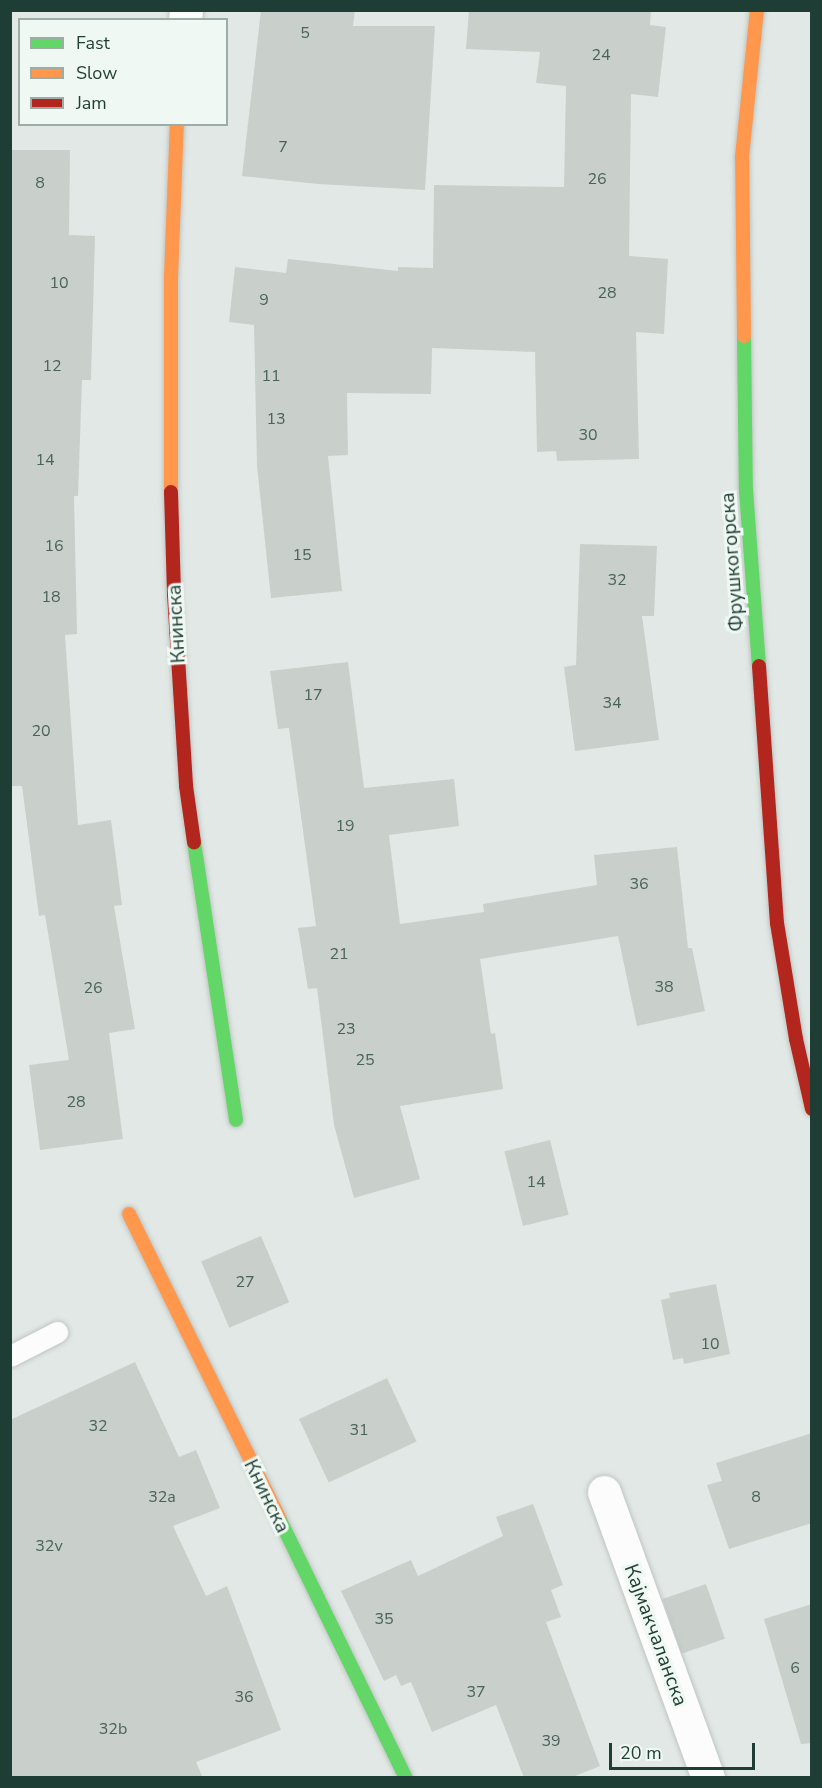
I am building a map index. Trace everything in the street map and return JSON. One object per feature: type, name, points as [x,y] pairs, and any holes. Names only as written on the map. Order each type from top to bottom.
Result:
[{"type":"street","name":"Фрушкогорска","points":[[757,10],[742,157],[746,490],[777,923],[796,1038],[812,1109]]},
{"type":"street","name":"Книнска","points":[[177,126],[171,277],[170,436],[175,606],[186,786],[236,1120]]},
{"type":"street","name":"Книнска","points":[[129,1214],[406,1778]]},
{"type":"street","name":"Кајмакчаланска","points":[[604,1492],[708,1778]]},
{"type":"lane","points":[[10,1356],[57,1332]]},
{"type":"building","points":[[261,10],[355,10],[353,26],[435,26],[425,190],[318,184],[242,176]]},
{"type":"building","points":[[469,10],[651,10],[650,25],[666,27],[658,97],[631,94],[629,256],[668,259],[664,334],[636,332],[639,459],[557,461],[556,451],[537,452],[535,352],[432,348],[431,394],[347,393],[348,455],[328,456],[342,591],[271,598],[257,466],[254,325],[229,322],[235,267],[286,273],[288,259],[398,271],[398,267],[433,268],[434,185],[564,187],[566,86],[536,83],[540,52],[466,49]]},
{"type":"building","points":[[10,150],[70,150],[69,235],[95,236],[91,380],[82,380],[78,496],[74,496],[77,634],[65,635],[78,825],[111,820],[122,905],[114,906],[135,1029],[109,1033],[123,1139],[40,1150],[29,1065],[69,1060],[45,915],[39,916],[22,786],[10,786]]},
{"type":"building","points":[[580,544],[657,546],[654,616],[642,616],[659,740],[575,751],[564,667],[576,665]]},
{"type":"building","points":[[348,662],[364,788],[454,779],[459,826],[389,835],[400,924],[484,912],[483,904],[597,885],[594,855],[677,847],[688,948],[692,948],[705,1011],[637,1026],[618,936],[480,959],[491,1034],[495,1033],[503,1089],[400,1106],[420,1179],[354,1198],[334,1125],[317,988],[308,989],[298,928],[316,926],[289,728],[278,729],[270,671]]},
{"type":"building","points":[[550,1140],[569,1215],[523,1226],[504,1151]]},
{"type":"building","points":[[261,1236],[289,1302],[229,1328],[201,1261]]},
{"type":"building","points":[[716,1284],[730,1354],[684,1364],[683,1358],[673,1360],[661,1300],[670,1298],[669,1293]]},
{"type":"building","points":[[135,1362],[179,1457],[196,1450],[220,1508],[173,1526],[206,1596],[227,1586],[281,1730],[196,1762],[203,1778],[10,1778],[10,1420]]},
{"type":"building","points":[[387,1378],[417,1441],[329,1482],[299,1419]]},
{"type":"building","points":[[812,1433],[812,1523],[729,1549],[707,1485],[722,1481],[716,1463]]},
{"type":"building","points":[[533,1504],[563,1585],[551,1590],[561,1617],[546,1622],[600,1766],[570,1778],[524,1778],[496,1705],[432,1732],[411,1682],[401,1686],[396,1675],[384,1681],[341,1591],[411,1560],[418,1576],[503,1536],[496,1517]]},
{"type":"building","points":[[706,1584],[725,1639],[681,1654],[663,1599]]},
{"type":"building","points":[[812,1604],[812,1743],[801,1744],[764,1619]]},
{"type":"traffic: fast","points":[[744,336],[746,490],[759,666]]},
{"type":"traffic: fast","points":[[194,842],[236,1120]]},
{"type":"traffic: fast","points":[[279,1518],[406,1778]]},
{"type":"traffic: slow","points":[[744,336],[742,157],[757,10]]},
{"type":"traffic: slow","points":[[171,492],[171,277],[177,126]]},
{"type":"traffic: slow","points":[[129,1214],[279,1518]]},
{"type":"traffic: jam","points":[[171,492],[174,594],[186,786],[194,842]]},
{"type":"traffic: jam","points":[[759,666],[777,923],[796,1039],[812,1109]]}]
